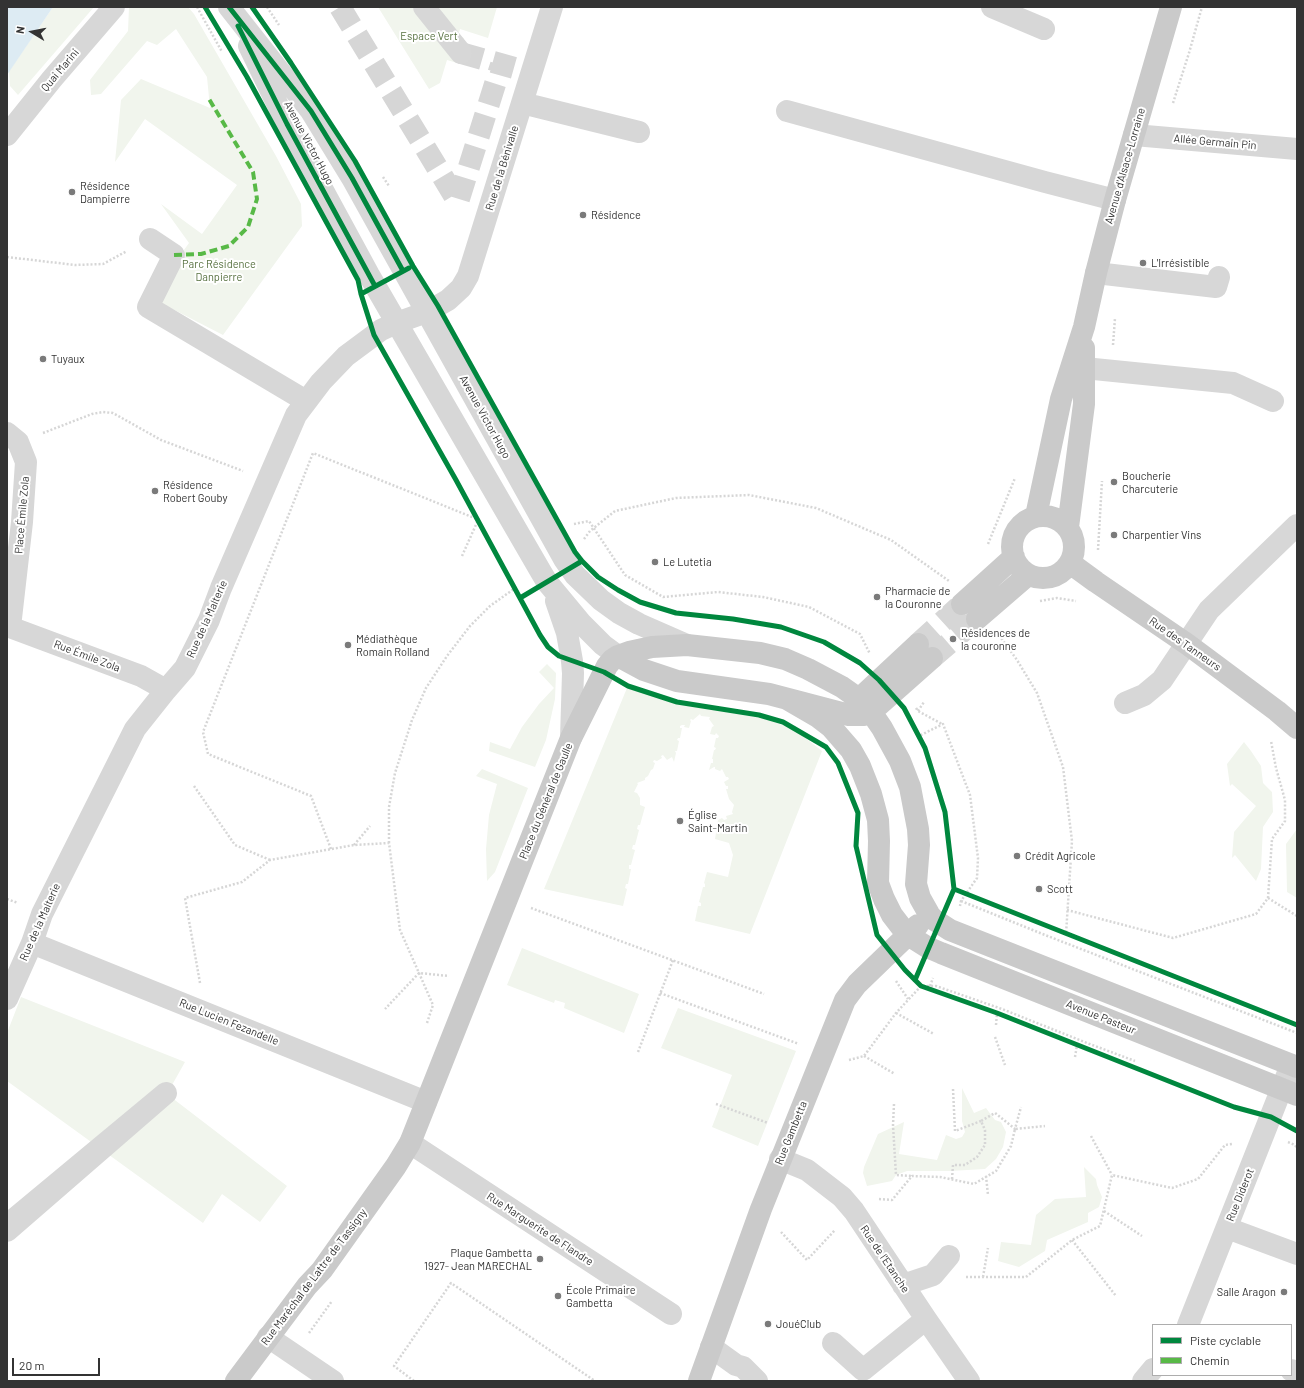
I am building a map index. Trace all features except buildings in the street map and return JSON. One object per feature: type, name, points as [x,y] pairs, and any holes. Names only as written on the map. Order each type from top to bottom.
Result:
[{"type":"main road","name":"Avenue d'Alsace-Lorraine","points":[[1036,516],[1061,399],[1084,327],[1115,200],[1171,7]]},
{"type":"main road","name":"Avenue d'Alsace-Lorraine","points":[[1068,527],[1084,404],[1084,327]]},
{"type":"main road","points":[[1043,515],[1056,518],[1068,527],[1075,545],[1073,554],[1070,563],[1056,576],[1037,578],[1028,574],[1017,564],[1012,548],[1016,532],[1028,519],[1043,515]]},
{"type":"main road","points":[[972,609],[1014,557]]},
{"type":"main road","name":"Rue des Tanneurs","points":[[1070,563],[1187,644],[1277,711],[1297,728]]},
{"type":"main road","points":[[972,609],[1028,574]]},
{"type":"main road","points":[[618,656],[645,648],[687,645],[760,654],[785,659],[827,678],[842,687],[865,706],[882,728],[900,761],[910,787],[918,828],[919,845],[916,884],[920,898],[933,919],[950,930],[1294,1066]]},
{"type":"main road","points":[[618,656],[644,670],[677,681],[769,694],[849,715],[864,715],[865,706],[925,651]]},
{"type":"main road","name":"Place du Général de Gaulle","points":[[486,953],[571,738],[604,672],[612,660],[618,656]]},
{"type":"main road","points":[[787,699],[818,716],[831,727],[851,750],[860,766],[871,794],[878,820],[878,883],[892,915],[908,935]]},
{"type":"main road","name":"Rue Gambetta","points":[[699,1381],[780,1159],[813,1050],[857,984],[929,914]]},
{"type":"main road","name":"Avenue Pasteur","points":[[908,935],[941,954],[1289,1092]]},
{"type":"main road","name":"Rue Maréchal de Lattre de Tassigny","points":[[236,1381],[307,1286],[322,1270],[396,1166],[410,1143],[486,953]]},
{"type":"street","name":"Quai Marini","points":[[7,135],[52,79],[114,7]]},
{"type":"street","name":"Avenue Victor Hugo","points":[[229,7],[312,111],[352,178],[564,559],[575,575],[587,588],[619,613],[639,624],[687,645]]},
{"type":"street","name":"Avenue Victor Hugo","points":[[229,7],[287,124],[368,275],[547,582],[561,614],[570,647],[573,673],[571,738]]},
{"type":"street","points":[[424,7],[461,53]]},
{"type":"street","name":"Rue de la Bénivalle","points":[[396,323],[427,312],[448,300],[461,288],[468,276],[552,7]]},
{"type":"street","points":[[992,7],[1044,29]]},
{"type":"street","points":[[522,103],[639,132]]},
{"type":"street","points":[[787,110],[1044,182],[1115,200]]},
{"type":"street","name":"Allée Germain Pin","points":[[1134,135],[1297,149]]},
{"type":"street","points":[[150,239],[174,255],[148,307],[306,401]]},
{"type":"street","points":[[1096,273],[1216,288],[1219,277]]},
{"type":"street","name":"Rue de la Malterie","points":[[7,999],[32,943],[42,914],[135,729],[185,668],[209,620],[221,588],[296,415],[321,382],[346,356],[374,335],[396,323]]},
{"type":"street","points":[[1084,368],[1233,383],[1272,401]]},
{"type":"street","name":"Place Émile Zola","points":[[8,627],[22,522],[26,462],[13,438]]},
{"type":"street","points":[[1125,703],[1144,695],[1162,680],[1209,610],[1297,525]]},
{"type":"street","name":"Avenue Victor Hugo","points":[[547,582],[581,623],[618,656]]},
{"type":"street","name":"Rue Émile Zola","points":[[8,627],[140,676],[166,690]]},
{"type":"street","name":"Rue Lucien Fezandelle","points":[[32,943],[426,1102]]},
{"type":"street","name":"Rue Diderot","points":[[1188,1324],[1264,1135],[1289,1092],[1294,1066]]},
{"type":"street","points":[[7,1226],[166,1094],[7,1231]]},
{"type":"street","name":"Rue Marguerite de Flandre","points":[[410,1143],[671,1314]]},
{"type":"street","name":"Rue de l'Etanche","points":[[780,1159],[807,1170],[848,1204],[969,1381]]},
{"type":"street","points":[[1227,1228],[1297,1254]]},
{"type":"street","points":[[903,1285],[934,1275],[949,1256]]},
{"type":"street","points":[[833,1343],[863,1370],[926,1319]]},
{"type":"street","points":[[268,1338],[333,1381]]},
{"type":"street","points":[[711,1348],[743,1368],[757,1381]]},
{"type":"street","points":[[1143,1381],[1152,1370]]},
{"type":"path","points":[[1163,138],[1202,7]]},
{"type":"path","points":[[7,257],[75,265],[102,264],[150,239]]},
{"type":"path","points":[[1110,371],[1117,296],[1122,276]]},
{"type":"path","points":[[13,438],[92,414],[103,412],[113,413],[161,440],[248,473]]},
{"type":"path","points":[[279,452],[309,464]]},
{"type":"path","points":[[331,849],[311,796],[208,754],[203,732],[309,464],[314,453],[477,519]]},
{"type":"path","points":[[564,559],[575,552],[593,528],[615,511],[676,498],[748,495],[816,508],[891,540],[952,583],[972,609],[999,635],[1017,660],[1037,693],[1063,767],[1072,841],[1066,934]]},
{"type":"path","points":[[474,512],[481,526]]},
{"type":"path","points":[[462,556],[477,519],[483,516]]},
{"type":"path","points":[[593,528],[625,575],[663,597],[718,592],[763,597],[809,607],[860,634],[871,655],[918,710],[942,724]]},
{"type":"path","points":[[511,581],[520,598],[547,582]]},
{"type":"path","points":[[426,1027],[433,1006],[420,973],[400,930],[389,843],[389,807],[395,773],[412,720],[426,688],[447,656],[470,626],[490,606],[520,584]]},
{"type":"path","points":[[915,729],[922,742]]},
{"type":"path","points":[[1067,910],[1173,938],[1256,914],[1268,898],[1272,840],[1286,821],[1285,800],[1276,768],[1271,737]]},
{"type":"path","points":[[194,786],[235,845],[270,860]]},
{"type":"path","points":[[354,845],[370,826]]},
{"type":"path","points":[[205,1013],[186,898],[242,882],[270,860],[354,845],[389,843]]},
{"type":"path","points":[[960,891],[973,896]]},
{"type":"path","points":[[1268,898],[1297,916]]},
{"type":"path","points":[[507,899],[764,994]]},
{"type":"path","points":[[961,901],[1297,1033]]},
{"type":"path","points":[[1059,931],[1073,936]]},
{"type":"path","points":[[638,1052],[672,960]]},
{"type":"path","points":[[420,973],[451,976]]},
{"type":"path","points":[[385,1009],[420,973]]},
{"type":"path","points":[[660,993],[842,1062],[864,1056],[920,984],[1100,1054]]},
{"type":"path","points":[[896,1013],[934,1034]]},
{"type":"path","points":[[996,1025],[997,1013]]},
{"type":"path","points":[[995,1037],[1005,1065]]},
{"type":"path","points":[[1075,1057],[1077,1045]]},
{"type":"path","points":[[864,1056],[895,1074]]},
{"type":"path","points":[[953,1089],[955,1131],[981,1121],[995,1113],[1015,1129],[1045,1126]]},
{"type":"path","points":[[716,1104],[774,1125]]},
{"type":"path","points":[[894,1104],[893,1125],[896,1175],[940,1176],[974,1184],[996,1171],[1010,1146],[1021,1107]]},
{"type":"path","points":[[952,1179],[953,1165],[965,1165],[977,1157],[985,1145],[985,1130],[981,1121]]},
{"type":"path","points":[[1112,1175],[1172,1188],[1198,1179],[1225,1146],[1264,1135]]},
{"type":"path","points":[[960,1281],[966,1277],[1026,1277],[1072,1240],[1100,1226],[1112,1175],[1091,1136]]},
{"type":"path","points":[[780,1231],[807,1260],[848,1204],[892,1200],[912,1176]]},
{"type":"path","points":[[986,1176],[988,1195]]},
{"type":"path","points":[[1104,1210],[1142,1236]]},
{"type":"path","points":[[1072,1240],[1116,1296]]},
{"type":"path","points":[[983,1277],[988,1248]]},
{"type":"path","points":[[414,1381],[394,1366],[451,1283],[595,1381]]},
{"type":"green space","points":[[53,7],[94,7],[18,95],[10,86],[9,71]]},
{"type":"green space","name":"Parc Résidence Danpierre","points":[[129,7],[188,7],[194,14],[276,156],[301,204],[302,226],[223,335],[155,300],[176,261],[189,243],[161,204],[202,234],[237,185],[145,119],[115,162],[121,100],[141,79],[210,108],[207,77],[176,29],[157,45],[147,41],[101,94],[91,95],[90,80],[128,31]]},
{"type":"green space","name":"Espace Vert","points":[[378,7],[497,7],[488,38],[460,29],[458,36],[464,38],[457,63],[447,60],[440,83],[429,89]]},
{"type":"green space","points":[[547,664],[556,673],[555,699],[546,740],[535,767],[489,751],[490,742],[510,749],[522,727],[539,704],[554,688],[539,672]]},
{"type":"green space","points":[[627,688],[677,704],[762,718],[783,725],[799,733],[822,751],[750,934],[695,921],[698,906],[701,906],[701,903],[699,902],[703,887],[705,887],[704,883],[707,872],[728,877],[733,855],[729,843],[715,839],[718,820],[722,818],[724,820],[727,819],[726,816],[733,814],[732,812],[734,805],[729,799],[726,789],[728,789],[728,786],[726,786],[724,782],[729,779],[728,777],[726,777],[722,769],[720,771],[714,767],[709,770],[711,763],[713,763],[712,759],[716,748],[714,747],[716,738],[719,736],[716,733],[715,735],[710,734],[712,727],[714,726],[709,719],[710,717],[701,716],[700,714],[693,720],[690,720],[689,728],[684,727],[685,725],[680,726],[680,728],[682,728],[680,738],[677,740],[679,741],[677,751],[675,751],[674,762],[672,757],[667,760],[663,755],[661,756],[662,758],[657,761],[654,760],[653,762],[655,763],[653,769],[645,780],[637,783],[638,784],[634,792],[637,793],[640,798],[640,805],[645,807],[640,825],[638,825],[637,829],[639,830],[635,845],[633,845],[632,849],[635,850],[631,865],[629,865],[629,869],[631,869],[628,884],[626,884],[625,888],[627,889],[623,906],[544,889]]},
{"type":"green space","points":[[1244,742],[1261,766],[1263,783],[1272,792],[1273,812],[1263,827],[1261,869],[1256,881],[1235,855],[1232,858],[1234,832],[1256,806],[1232,784],[1230,786],[1227,764]]},
{"type":"green space","points":[[482,769],[528,788],[495,872],[487,881],[486,849],[489,815],[497,784],[476,776]]},
{"type":"green space","points":[[1297,829],[1297,898],[1287,892],[1286,844]]},
{"type":"green space","points":[[522,948],[639,994],[624,1033],[564,1008],[565,1003],[555,1000],[554,1003],[507,985]]},
{"type":"green space","points":[[21,997],[185,1062],[167,1094],[287,1186],[260,1222],[222,1194],[203,1223],[7,1081],[7,1033]]},
{"type":"green space","points":[[678,1008],[796,1051],[758,1146],[712,1127],[732,1075],[661,1048]]},
{"type":"green space","points":[[962,1088],[974,1113],[986,1108],[995,1120],[1001,1122],[1006,1132],[1003,1147],[996,1159],[985,1169],[907,1171],[896,1175],[892,1181],[867,1186],[863,1173],[864,1167],[878,1134],[904,1122],[899,1154],[937,1160],[946,1135],[956,1139],[962,1137],[965,1132],[962,1121]]},
{"type":"green space","points":[[1084,1167],[1096,1179],[1102,1197],[1099,1207],[1088,1213],[1088,1222],[1047,1240],[1045,1251],[1019,1267],[998,1261],[1001,1242],[1031,1245],[1036,1215],[1055,1199],[1086,1197]]},
{"type":"shaded area","points":[[7,7],[53,7],[7,75]]},
{"type":"tunnel","points":[[340,7],[458,202],[501,65]]},
{"type":"tunnel","points":[[461,53],[532,73]]},
{"type":"tunnel","points":[[918,644],[962,604]]},
{"type":"tunnel","points":[[932,658],[977,619]]},
{"type":"marked path","points":[[174,255],[201,254],[229,246],[248,227],[257,199],[253,172],[209,99]]},
{"type":"cycle path","points":[[205,7],[247,77],[358,280],[374,335],[548,647],[559,656],[604,672],[628,686],[677,702],[759,715],[783,722],[826,747],[838,763],[858,813],[856,846],[877,935],[905,970],[921,986],[997,1013],[1234,1107],[1271,1117],[1297,1131]]},
{"type":"cycle path","points":[[229,7],[311,111],[352,178],[403,271]]},
{"type":"cycle path","points":[[252,7],[291,63],[355,161],[413,266],[438,306],[575,552],[598,577],[640,602],[676,613],[733,619],[781,627],[824,642],[860,663],[879,680],[904,708],[925,748],[945,812],[954,889],[1297,1025]]},
{"type":"cycle path","points":[[238,26],[287,124],[375,286]]},
{"type":"cycle path","points":[[361,294],[409,268]]},
{"type":"cycle path","points":[[520,598],[582,561]]},
{"type":"cycle path","points":[[915,980],[954,889]]},
{"type":"place","name":"Résidence Dampierre","points":[[72,192]]},
{"type":"place","name":"Résidence","points":[[583,215]]},
{"type":"place","name":"L'Irrésistible","points":[[1143,263]]},
{"type":"place","name":"Tuyaux","points":[[43,359]]},
{"type":"place","name":"Boucherie Charcuterie","points":[[1114,482]]},
{"type":"place","name":"Résidence Robert Gouby","points":[[155,491]]},
{"type":"place","name":"Charpentier Vins","points":[[1114,535]]},
{"type":"place","name":"Le Lutetia","points":[[655,562]]},
{"type":"place","name":"Pharmacie de la Couronne","points":[[877,597]]},
{"type":"place","name":"Résidences de la couronne","points":[[953,639]]},
{"type":"place","name":"Médiathèque Romain Rolland","points":[[348,645]]},
{"type":"place","name":"Église Saint-Martin","points":[[680,821]]},
{"type":"place","name":"Crédit Agricole","points":[[1017,856]]},
{"type":"place","name":"Scott","points":[[1039,889]]},
{"type":"place","name":"Plaque Gambetta 1927- Jean MARECHAL","points":[[540,1259]]},
{"type":"place","name":"Salle Aragon","points":[[1284,1292]]},
{"type":"place","name":"École Primaire Gambetta","points":[[558,1296]]},
{"type":"place","name":"JouéClub","points":[[768,1324]]}]
